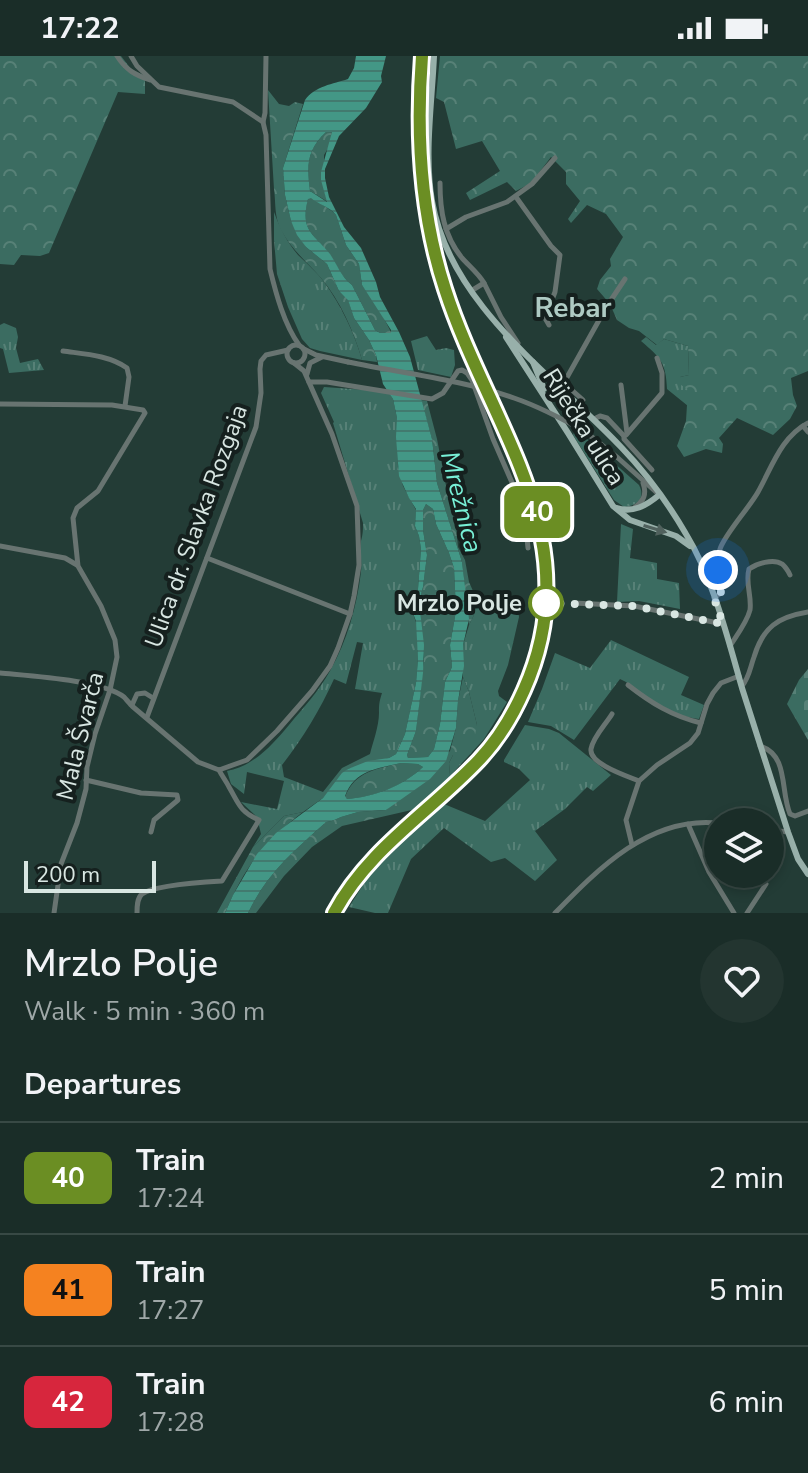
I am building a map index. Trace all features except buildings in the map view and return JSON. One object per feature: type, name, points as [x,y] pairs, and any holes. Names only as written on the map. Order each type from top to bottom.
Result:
[{"type":"main road","name":"Riječka ulica","points":[[434,56],[429,163],[432,204],[446,248],[613,506],[630,520],[684,540],[696,554]]},
{"type":"main road","name":"Riječka ulica","points":[[497,324],[563,386],[639,467],[688,536],[723,624],[788,832],[798,859],[808,874]]},
{"type":"main road","points":[[533,361],[551,407]]},
{"type":"main road","points":[[613,506],[621,510],[632,509],[644,506],[659,495]]},
{"type":"street","points":[[117,56],[131,72],[154,82]]},
{"type":"street","points":[[131,56],[159,87],[233,102],[263,122]]},
{"type":"street","points":[[219,770],[247,760],[277,731],[330,666],[350,614],[359,565],[357,506],[332,434],[304,371],[302,347],[291,330],[274,288],[270,269],[263,122],[266,56]]},
{"type":"street","points":[[446,229],[466,217],[516,197],[555,158]]},
{"type":"street","name":"Riječka ulica","points":[[440,183],[440,204],[448,237],[484,283],[501,317],[523,350]]},
{"type":"street","points":[[516,197],[560,255],[555,292],[545,318],[549,325]]},
{"type":"street","points":[[583,400],[563,386],[625,279]]},
{"type":"street","points":[[471,291],[484,283]]},
{"type":"street","points":[[291,330],[287,355],[291,361],[300,362],[304,358],[319,356]]},
{"type":"street","points":[[275,353],[295,345],[319,356],[510,396],[552,413],[587,433],[659,495]]},
{"type":"street","points":[[0,404],[125,406],[129,377],[124,365],[90,354],[63,351]]},
{"type":"street","points":[[275,353],[304,371]]},
{"type":"street","name":"Ulica dr. Slavka Rozgaja","points":[[147,717],[256,427],[261,393],[261,361],[264,356],[275,353]]},
{"type":"street","points":[[308,380],[310,363],[319,356]]},
{"type":"street","points":[[625,435],[662,392],[662,373],[657,358]]},
{"type":"street","points":[[308,380],[432,399],[443,393],[458,371],[467,373],[524,510],[528,548]]},
{"type":"street","points":[[316,398],[318,389],[327,382]]},
{"type":"street","points":[[621,385],[624,439],[652,470]]},
{"type":"street","name":"Mala Švarča","points":[[54,913],[61,864],[77,823],[87,767],[117,657],[115,640],[101,606],[78,566],[73,518],[77,508],[98,491],[145,413],[139,408],[125,406]]},
{"type":"street","points":[[594,419],[600,416],[607,418],[625,435]]},
{"type":"street","points":[[714,598],[721,593],[718,570],[720,548],[793,434],[805,424],[808,432]]},
{"type":"street","points":[[632,509],[644,497],[641,478]]},
{"type":"street","points":[[0,546],[65,558],[78,566]]},
{"type":"street","points":[[207,558],[350,614]]},
{"type":"street","points":[[730,646],[750,607],[749,569],[758,564],[779,562],[784,564],[790,575]]},
{"type":"street","points":[[574,603],[634,606],[723,624]]},
{"type":"street","points":[[742,686],[747,680],[758,642],[769,628],[790,615],[808,612]]},
{"type":"street","points":[[0,673],[71,680],[125,697],[198,762],[219,770],[238,805],[252,818],[259,820],[222,881],[173,886],[143,894],[138,900],[137,913]]},
{"type":"street","points":[[632,845],[626,820],[639,781],[690,743],[698,733],[707,704],[721,683],[739,676]]},
{"type":"street","points":[[628,685],[664,711],[701,723]]},
{"type":"street","points":[[132,706],[137,694],[145,693],[153,698]]},
{"type":"street","points":[[612,714],[593,743],[592,756],[639,781]]},
{"type":"street","points":[[760,746],[769,749],[780,763],[790,814],[795,816],[808,811]]},
{"type":"street","points":[[86,780],[141,793],[177,795],[178,800],[154,820],[151,832]]},
{"type":"street","points":[[555,913],[600,868],[632,845],[679,825],[704,823]]},
{"type":"street","points":[[688,824],[709,872],[734,913]]},
{"type":"street","points":[[784,832],[788,832]]},
{"type":"street","points":[[747,913],[763,888]]},
{"type":"green space","points":[[0,56],[121,56],[131,69],[145,76],[145,94],[118,92],[49,253],[21,255],[14,265],[0,264]]},
{"type":"green space","points":[[440,56],[808,56],[808,371],[791,378],[797,406],[790,419],[773,435],[737,418],[719,438],[723,444],[722,453],[706,449],[684,457],[677,446],[686,421],[688,389],[681,385],[680,377],[689,375],[688,346],[664,339],[657,345],[639,331],[629,328],[617,320],[610,304],[597,289],[623,237],[606,214],[587,205],[571,223],[568,219],[580,201],[566,184],[566,172],[551,157],[531,183],[516,191],[507,182],[470,200],[466,193],[500,171],[482,141],[456,149],[444,102],[436,98]]},
{"type":"green space","points":[[268,90],[279,104],[303,104],[283,168],[291,221],[306,247],[327,264],[339,291],[348,299],[354,318],[369,340],[377,362],[362,360],[351,328],[334,296],[281,230],[276,210]]},
{"type":"green space","points":[[326,132],[332,132],[324,155],[324,190],[328,202],[310,191],[308,174],[311,152]]},
{"type":"green space","points":[[311,197],[336,215],[346,245],[359,264],[362,285],[392,334],[375,330],[352,285],[307,225],[306,209]]},
{"type":"green space","points":[[274,212],[290,245],[321,278],[336,300],[362,360],[310,348],[302,339],[277,274]]},
{"type":"green space","points":[[4,323],[16,328],[20,363],[38,359],[44,370],[9,373],[3,349],[0,348],[0,325]]},
{"type":"green space","points":[[427,336],[436,350],[454,350],[455,365],[451,377],[418,370],[411,341]]},
{"type":"green space","points":[[646,337],[656,345],[664,339],[688,346],[689,375],[680,377],[688,388],[688,406],[667,389],[661,362],[641,341]]},
{"type":"green space","points":[[324,387],[367,390],[390,394],[393,399],[397,418],[398,466],[403,486],[416,510],[415,526],[421,549],[418,589],[411,608],[417,625],[416,683],[405,734],[396,754],[348,769],[323,798],[303,812],[284,816],[253,847],[261,834],[257,817],[241,802],[277,809],[284,781],[247,772],[244,794],[231,784],[227,771],[246,765],[269,747],[321,685],[346,635],[359,585],[363,523],[334,422],[321,393]],"holes":[[[357,642],[363,643],[355,689],[382,693],[370,754],[342,768],[323,792],[284,777],[282,765],[311,724],[334,679],[346,684]]]},
{"type":"green space","points":[[421,400],[427,401],[455,515],[458,547],[465,560],[473,591],[474,615],[469,625],[462,562],[437,483],[432,439]]},
{"type":"green space","points":[[575,431],[639,485],[641,497],[636,503],[624,507],[614,500],[573,435]]},
{"type":"green space","points":[[426,504],[433,509],[454,568],[456,611],[450,645],[452,667],[445,682],[434,749],[428,757],[408,758],[416,731],[424,658],[419,602],[427,555],[423,530]]},
{"type":"green space","points":[[621,524],[633,529],[630,558],[657,563],[657,579],[679,583],[680,609],[639,601],[617,602]]},
{"type":"green space","points":[[474,608],[518,610],[508,665],[498,691],[507,702],[484,739],[450,776],[449,763],[453,755],[477,725],[463,677],[463,645]]},
{"type":"green space","points":[[611,640],[689,677],[681,695],[704,705],[699,719],[662,708],[620,679],[574,740],[551,726],[528,722],[555,653],[590,668]]},
{"type":"green space","points":[[808,669],[808,740],[787,704]]},
{"type":"green space","points":[[463,677],[477,725],[471,754],[453,755],[449,763],[450,776],[416,809],[342,826],[312,847],[284,876],[256,913],[248,913],[273,874],[326,822],[358,812],[386,810],[450,751]]},
{"type":"green space","points":[[525,725],[559,733],[611,775],[593,791],[587,787],[565,809],[535,831],[557,860],[535,881],[505,858],[491,862],[444,828],[411,859],[388,913],[349,907],[379,860],[444,804],[485,821],[530,780],[519,769],[504,762]]},
{"type":"green space","points":[[401,763],[423,767],[407,780],[378,793],[357,798],[345,797],[361,776]]},
{"type":"green space","points":[[303,812],[256,856],[225,913],[217,913],[253,847],[284,816]]},
{"type":"shaded area","points":[[356,56],[386,56],[382,82],[366,108],[339,136],[325,169],[325,178],[329,197],[344,227],[361,248],[380,297],[410,357],[432,439],[437,483],[462,562],[469,619],[463,645],[464,666],[456,728],[446,761],[430,779],[386,810],[358,812],[326,822],[273,874],[248,913],[225,913],[257,854],[276,833],[323,798],[348,769],[396,754],[405,734],[416,683],[416,621],[411,608],[418,589],[421,549],[415,526],[416,509],[399,476],[397,418],[393,399],[383,384],[369,340],[354,318],[348,300],[339,291],[327,264],[297,235],[285,195],[283,168],[305,100],[319,89],[348,79]],"holes":[[[326,132],[332,132],[321,172],[327,202],[310,191],[309,159]],[[308,199],[336,215],[346,245],[359,264],[362,285],[391,333],[375,330],[352,285],[310,231],[306,218]],[[426,504],[433,509],[454,568],[456,611],[450,645],[452,667],[445,682],[434,749],[428,757],[408,758],[416,731],[423,673],[424,645],[419,602],[427,555],[423,510]],[[401,763],[423,767],[388,789],[347,799],[345,796],[354,781],[375,769]]]},
{"type":"railway","points":[[334,913],[377,854],[468,771],[492,744],[512,715],[527,684],[538,650],[544,616],[543,546],[536,511],[455,319],[430,233],[420,145],[422,56]]},
{"type":"train","name":"40","points":[[334,913],[370,860],[470,769],[498,737],[526,687],[536,659],[545,616],[545,556],[536,511],[454,314],[434,249],[421,171],[422,56]]},
{"type":"place","name":"Mrzlo Polje","points":[[546,603]]},
{"type":"district","name":"Rebar","points":[[573,307]]},
{"type":"route","points":[[546,603],[634,606],[723,624],[714,598],[721,593],[718,570]]},
{"type":"water label","name":"Mrežnica","points":[[462,502]]}]
